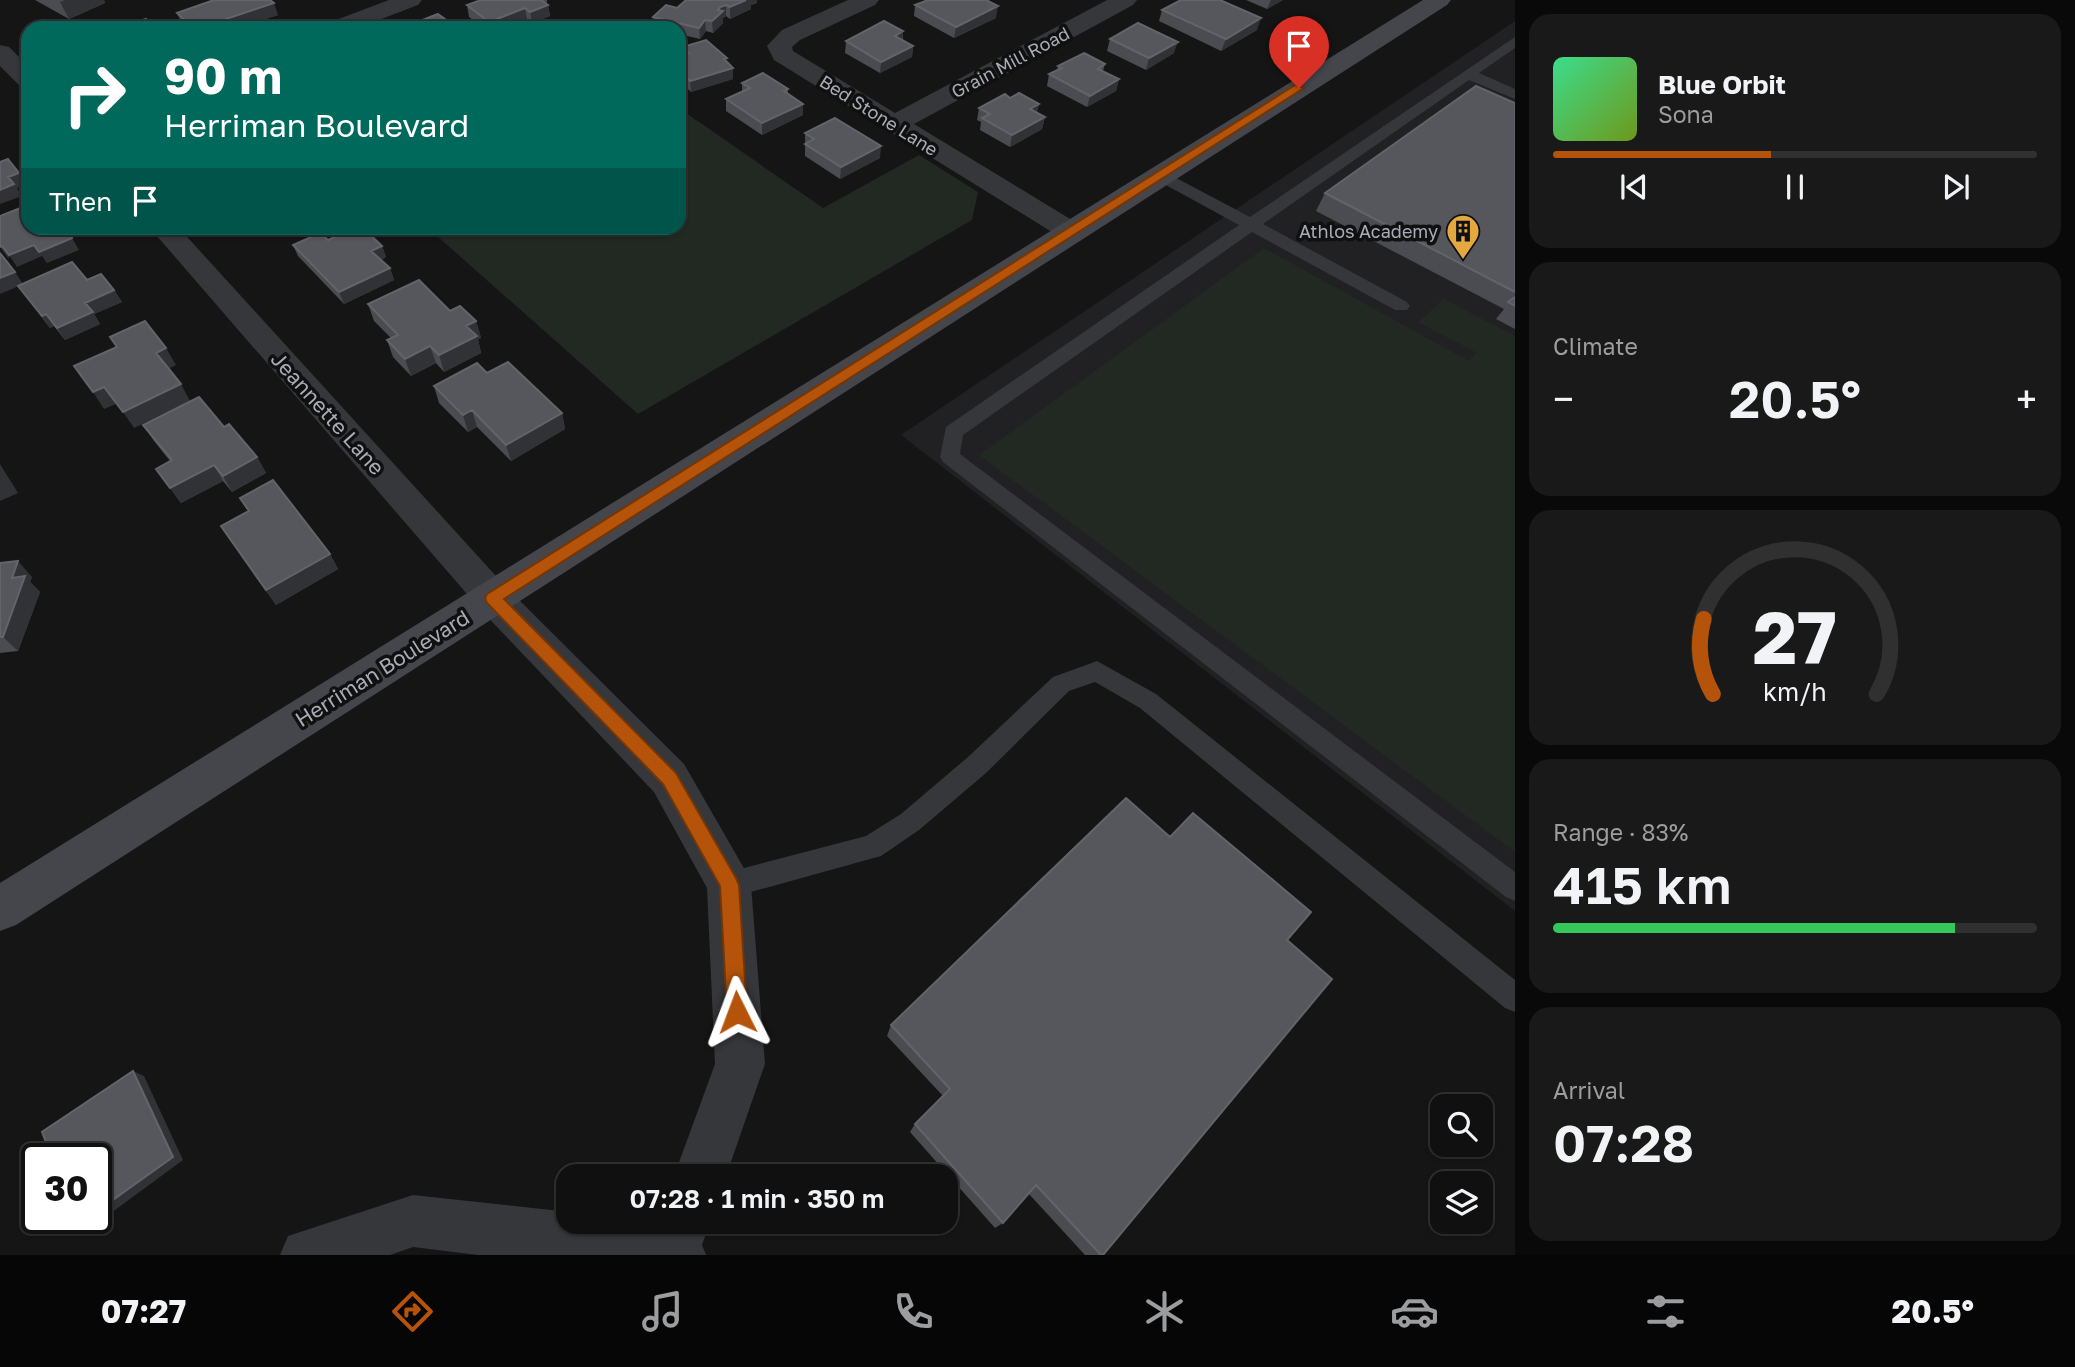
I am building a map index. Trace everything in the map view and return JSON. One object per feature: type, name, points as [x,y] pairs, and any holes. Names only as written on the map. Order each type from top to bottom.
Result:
[{"type":"main road","name":"Herriman Boulevard","points":[[0,909],[1439,0]]},
{"type":"street","points":[[355,21],[410,0]]},
{"type":"street","name":"Bed Stone Lane","points":[[867,0],[791,35],[779,46],[783,55],[1070,231]]},
{"type":"street","name":"Grain Mill Road","points":[[894,124],[1125,0]]},
{"type":"street","points":[[0,52],[21,73]]},
{"type":"street","name":"Jeannette Lane","points":[[170,235],[493,598],[669,778],[729,885]]},
{"type":"street","points":[[704,1164],[740,1063],[729,885]]},
{"type":"street","points":[[307,1255],[413,1221],[679,1243]]},
{"type":"lane","points":[[1515,41],[953,432],[950,457],[1515,888]]},
{"type":"lane","points":[[1468,74],[1515,94]]},
{"type":"lane","points":[[1159,175],[1401,306]]},
{"type":"lane","points":[[729,885],[872,846],[920,814],[1061,684],[1097,671],[1148,701],[1515,998]]},
{"type":"shaded area","points":[[1515,21],[1515,911],[901,435]]},
{"type":"shaded area","points":[[686,113],[823,208],[919,155],[978,192],[972,220],[638,414],[436,235],[686,235]]},
{"type":"shaded area","points":[[1264,248],[1469,361],[1477,353],[1418,322],[1444,299],[1515,336],[1515,852],[979,455]]},
{"type":"building","points":[[214,0],[270,0],[274,3],[220,21],[186,21],[177,13]]},
{"type":"building","points":[[481,0],[541,0],[548,5],[530,12],[525,8],[488,21],[467,5]]},
{"type":"building","points":[[686,0],[746,0],[730,7],[720,7],[718,10],[723,11],[712,21],[705,20],[699,28],[686,25],[686,21],[653,17],[666,5],[677,8]]},
{"type":"building","points":[[928,0],[986,0],[998,6],[956,27],[915,5]]},
{"type":"building","points":[[1181,0],[1220,0],[1261,18],[1226,39],[1162,10]]},
{"type":"building","points":[[438,14],[448,21],[420,21]]},
{"type":"building","points":[[884,21],[903,31],[895,36],[913,46],[881,62],[846,41]]},
{"type":"building","points":[[1138,23],[1178,42],[1149,58],[1110,39]]},
{"type":"building","points":[[706,40],[727,58],[724,59],[733,68],[690,81],[686,77],[686,54],[689,53],[686,46]]},
{"type":"building","points":[[1084,53],[1105,64],[1098,69],[1119,79],[1090,96],[1049,74],[1062,68],[1058,66]]},
{"type":"building","points":[[763,73],[788,89],[784,91],[803,104],[762,123],[726,99],[750,88],[742,83]]},
{"type":"building","name":"Athlos Academy","points":[[1476,86],[1515,103],[1515,292],[1325,193]]},
{"type":"building","points":[[1019,93],[1039,104],[1030,109],[1045,117],[1012,135],[982,118],[990,114],[979,108],[1005,94],[1010,98]]},
{"type":"building","points":[[835,118],[881,146],[841,167],[805,144],[814,139],[805,133]]},
{"type":"building","points":[[8,159],[19,173],[8,177],[14,184],[0,190],[0,162]]},
{"type":"building","points":[[21,208],[21,235],[70,235],[72,238],[39,252],[34,245],[9,255],[0,247],[0,216]]},
{"type":"building","points":[[316,235],[322,235],[328,240],[340,235],[370,235],[382,246],[371,251],[390,268],[339,292],[293,245]]},
{"type":"building","points":[[0,253],[15,272],[0,278]]},
{"type":"building","points":[[72,262],[87,280],[101,274],[114,290],[85,303],[93,312],[57,328],[46,314],[42,316],[18,286]]},
{"type":"building","points":[[419,280],[450,311],[460,306],[476,321],[466,326],[477,336],[439,355],[430,346],[405,359],[387,340],[398,335],[368,304]]},
{"type":"building","points":[[1515,297],[1515,306],[1508,302]]},
{"type":"building","points":[[145,321],[166,348],[156,353],[181,384],[123,412],[104,387],[93,392],[74,366],[117,347],[110,337]]},
{"type":"building","points":[[508,362],[562,413],[506,445],[472,410],[463,415],[434,386],[477,363],[487,373]]},
{"type":"building","points":[[199,397],[224,427],[229,424],[257,457],[223,476],[214,465],[170,488],[156,469],[172,460],[143,425]]},
{"type":"building","points":[[273,480],[330,554],[266,590],[221,526],[249,511],[240,498]]},
{"type":"building","points":[[18,561],[12,578],[25,576],[3,637],[0,637],[0,563]]},
{"type":"building","points":[[1126,798],[1170,837],[1193,813],[1311,912],[1287,940],[1332,979],[1103,1255],[1036,1185],[1003,1223],[958,1172],[958,1164],[951,1164],[915,1124],[950,1089],[891,1025]]},
{"type":"building","points":[[133,1071],[173,1157],[112,1201],[112,1143],[46,1143],[42,1132]]},
{"type":"place","name":"Athlos Academy","points":[[1463,261]]},
{"type":"route","points":[[737,1012],[729,885],[669,778],[493,598],[1299,88]]}]
